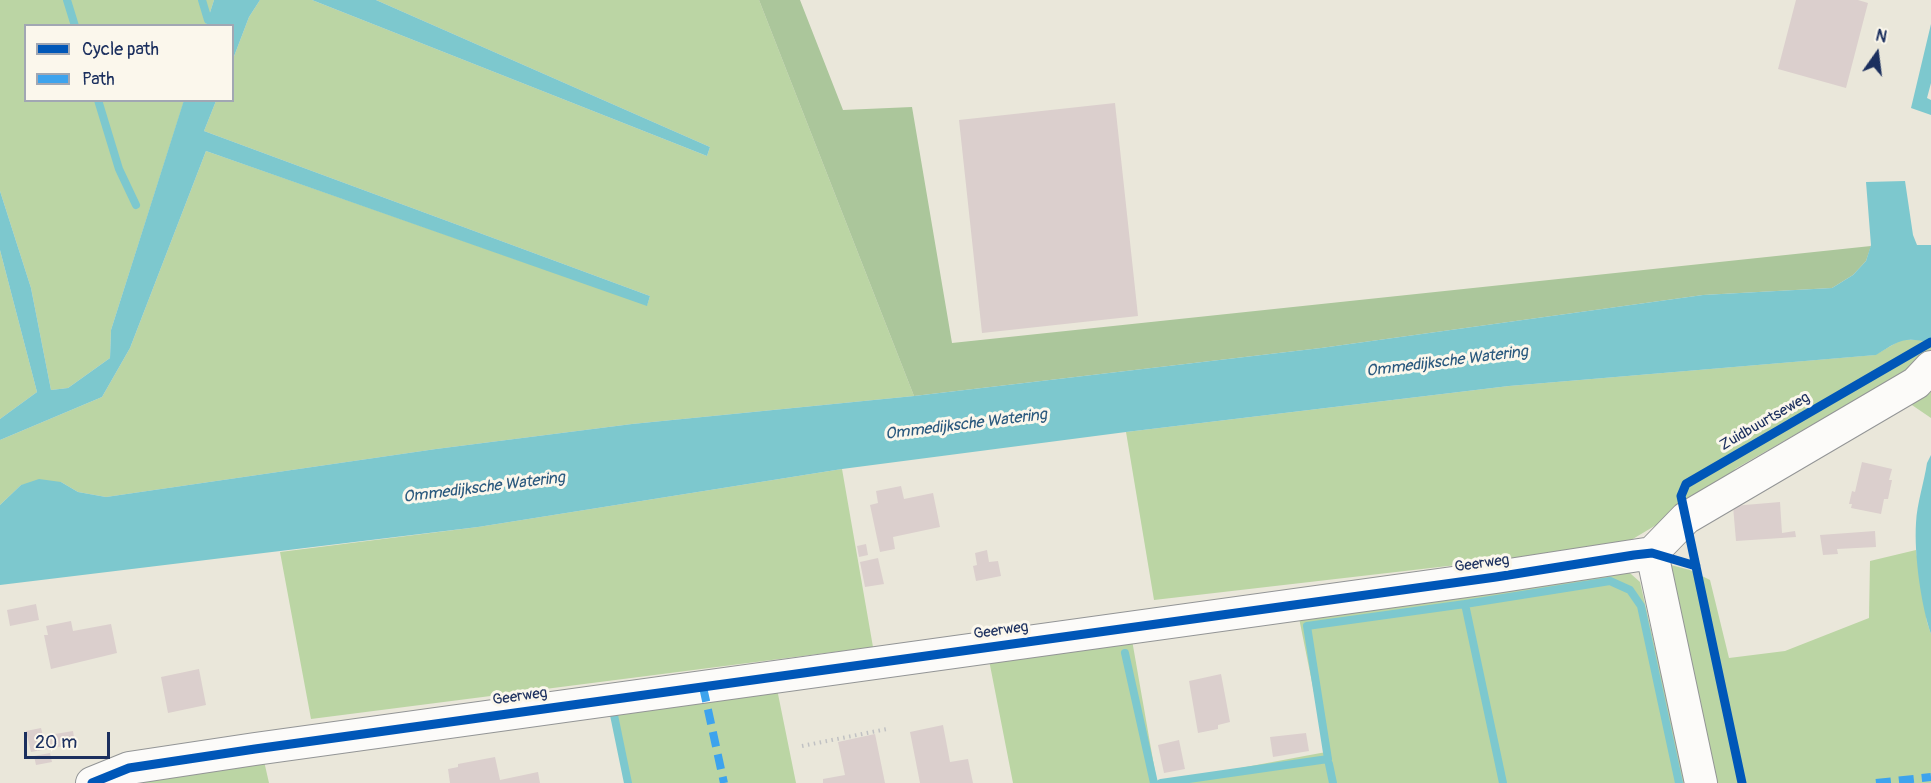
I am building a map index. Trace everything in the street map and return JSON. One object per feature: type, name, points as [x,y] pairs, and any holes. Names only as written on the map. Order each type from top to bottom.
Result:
[{"type":"street","points":[[1701,783],[1652,553],[1686,518],[1916,383],[1931,368]]},
{"type":"street","name":"Geerweg","points":[[92,783],[129,768],[267,747],[1414,589],[1652,553]]},
{"type":"path","points":[[802,746],[887,729]]},
{"type":"green space","points":[[0,0],[214,0],[206,24],[24,24],[24,102],[184,102],[111,330],[110,358],[68,388],[51,390],[31,288],[0,191]]},
{"type":"green space","points":[[260,0],[312,0],[707,156],[710,147],[376,0],[759,0],[914,396],[632,424],[436,449],[106,497],[78,492],[61,482],[21,485],[0,505],[0,440],[102,397],[130,348],[206,151],[647,305],[650,296],[204,131],[216,102],[234,102],[234,56],[249,17]]},
{"type":"green space","points":[[759,0],[800,0],[843,110],[912,107],[952,343],[1871,246],[1866,261],[1853,275],[1832,288],[1703,295],[1321,348],[914,396]]},
{"type":"green space","points":[[0,250],[37,392],[0,419]]},
{"type":"green space","points":[[1901,340],[1921,340],[1931,343],[1931,354],[1913,372],[1878,387],[1735,469],[1730,481],[1621,546],[1154,600],[1126,432],[1509,386],[1875,355]]},
{"type":"green space","points":[[1931,383],[1931,418],[1906,401]]},
{"type":"green space","points":[[842,469],[873,647],[311,719],[280,552],[478,527]]},
{"type":"green space","points":[[1916,550],[1927,622],[1931,634],[1931,783],[1710,783],[1668,583],[1671,565],[1690,570],[1710,580],[1729,658],[1785,651],[1869,618],[1870,561]]},
{"type":"green space","points":[[1622,566],[1640,582],[1686,783],[1160,783],[1326,752],[1298,613]]},
{"type":"green space","points":[[1132,640],[1157,783],[1013,783],[989,660]]},
{"type":"green space","points":[[777,689],[796,783],[628,783],[614,715]]},
{"type":"green space","points":[[264,761],[269,783],[119,783]]},
{"type":"water","points":[[214,0],[260,0],[249,17],[234,56],[234,24],[206,24]]},
{"type":"water","points":[[312,0],[376,0],[710,147],[707,156]]},
{"type":"water","points":[[1931,24],[1931,83],[1927,98],[1931,100],[1931,115],[1911,108]]},
{"type":"water","points":[[183,102],[216,102],[204,131],[650,296],[647,306],[206,151],[130,348],[102,397],[0,440],[0,419],[37,392],[0,250],[0,191],[31,288],[51,390],[68,388],[110,358],[111,330]]},
{"type":"water","name":"Ommedijksche Watering","points":[[1905,181],[1913,235],[1917,245],[1931,245],[1931,343],[1914,340],[1902,341],[1876,355],[1509,386],[1126,432],[842,469],[478,527],[0,585],[0,505],[21,485],[39,479],[61,482],[78,492],[106,497],[436,449],[632,424],[914,396],[1321,348],[1703,295],[1832,288],[1853,275],[1866,261],[1871,245],[1866,182]]},
{"type":"water","points":[[1931,455],[1931,634],[1921,594],[1916,535],[1919,500],[1927,463]]},
{"type":"building","points":[[1796,0],[1858,0],[1868,3],[1846,88],[1778,69]]},
{"type":"building","points":[[1115,103],[1138,316],[982,333],[959,120]]},
{"type":"building","points":[[1862,462],[1892,469],[1888,499],[1884,499],[1881,514],[1851,508],[1852,504],[1849,504],[1852,491],[1855,492]]},
{"type":"building","points":[[901,486],[904,499],[933,493],[940,527],[893,537],[895,549],[880,552],[870,505],[878,503],[876,491]]},
{"type":"building","points":[[1780,502],[1782,533],[1795,531],[1796,537],[1736,541],[1733,506]]},
{"type":"building","points":[[1875,531],[1876,547],[1837,549],[1838,554],[1823,555],[1820,535]]},
{"type":"building","points":[[866,544],[868,555],[859,557],[857,546]]},
{"type":"building","points":[[987,550],[989,562],[998,561],[1001,576],[976,581],[973,566],[977,565],[975,553]]},
{"type":"building","points":[[878,558],[884,584],[865,587],[860,562]]},
{"type":"building","points":[[36,604],[39,620],[10,626],[7,610]]},
{"type":"building","points":[[71,621],[73,631],[111,624],[117,653],[51,669],[44,635],[48,635],[46,626]]},
{"type":"building","points":[[199,669],[206,705],[168,713],[161,677]]},
{"type":"building","points":[[1221,674],[1230,722],[1218,725],[1218,729],[1198,733],[1189,681]]},
{"type":"building","points":[[943,725],[950,762],[968,759],[973,783],[920,783],[910,732]]},
{"type":"building","points":[[41,728],[43,736],[73,731],[75,744],[31,752],[26,731]]},
{"type":"building","points":[[1306,733],[1309,751],[1273,757],[1270,737]]},
{"type":"building","points":[[875,734],[885,783],[823,783],[823,779],[845,775],[838,742]]},
{"type":"building","points":[[1179,740],[1185,769],[1164,773],[1158,745]]},
{"type":"building","points":[[50,753],[52,762],[36,765],[34,756]]},
{"type":"building","points":[[495,757],[500,780],[538,772],[540,783],[450,783],[448,769],[458,767],[458,764]]},
{"type":"waterway","points":[[67,0],[74,24]]},
{"type":"waterway","points":[[202,0],[208,20]]},
{"type":"waterway","points":[[99,102],[119,169],[136,205]]},
{"type":"waterway","points":[[1161,783],[1328,759],[1307,626],[1610,581],[1630,590],[1641,606],[1679,783]]},
{"type":"waterway","points":[[1465,604],[1503,783]]},
{"type":"waterway","points":[[1125,653],[1154,783]]},
{"type":"waterway","points":[[614,715],[628,783]]},
{"type":"waterway","points":[[1329,764],[1333,783]]},
{"type":"marked path","points":[[703,687],[724,783]]},
{"type":"marked path","points":[[1876,783],[1931,777]]},
{"type":"cycle path","name":"Zuidbuurtseweg","points":[[1742,783],[1681,496],[1686,484],[1931,342]]},
{"type":"cycle path","points":[[92,783],[129,768],[255,749],[1496,577],[1634,555],[1652,553],[1696,566]]}]
